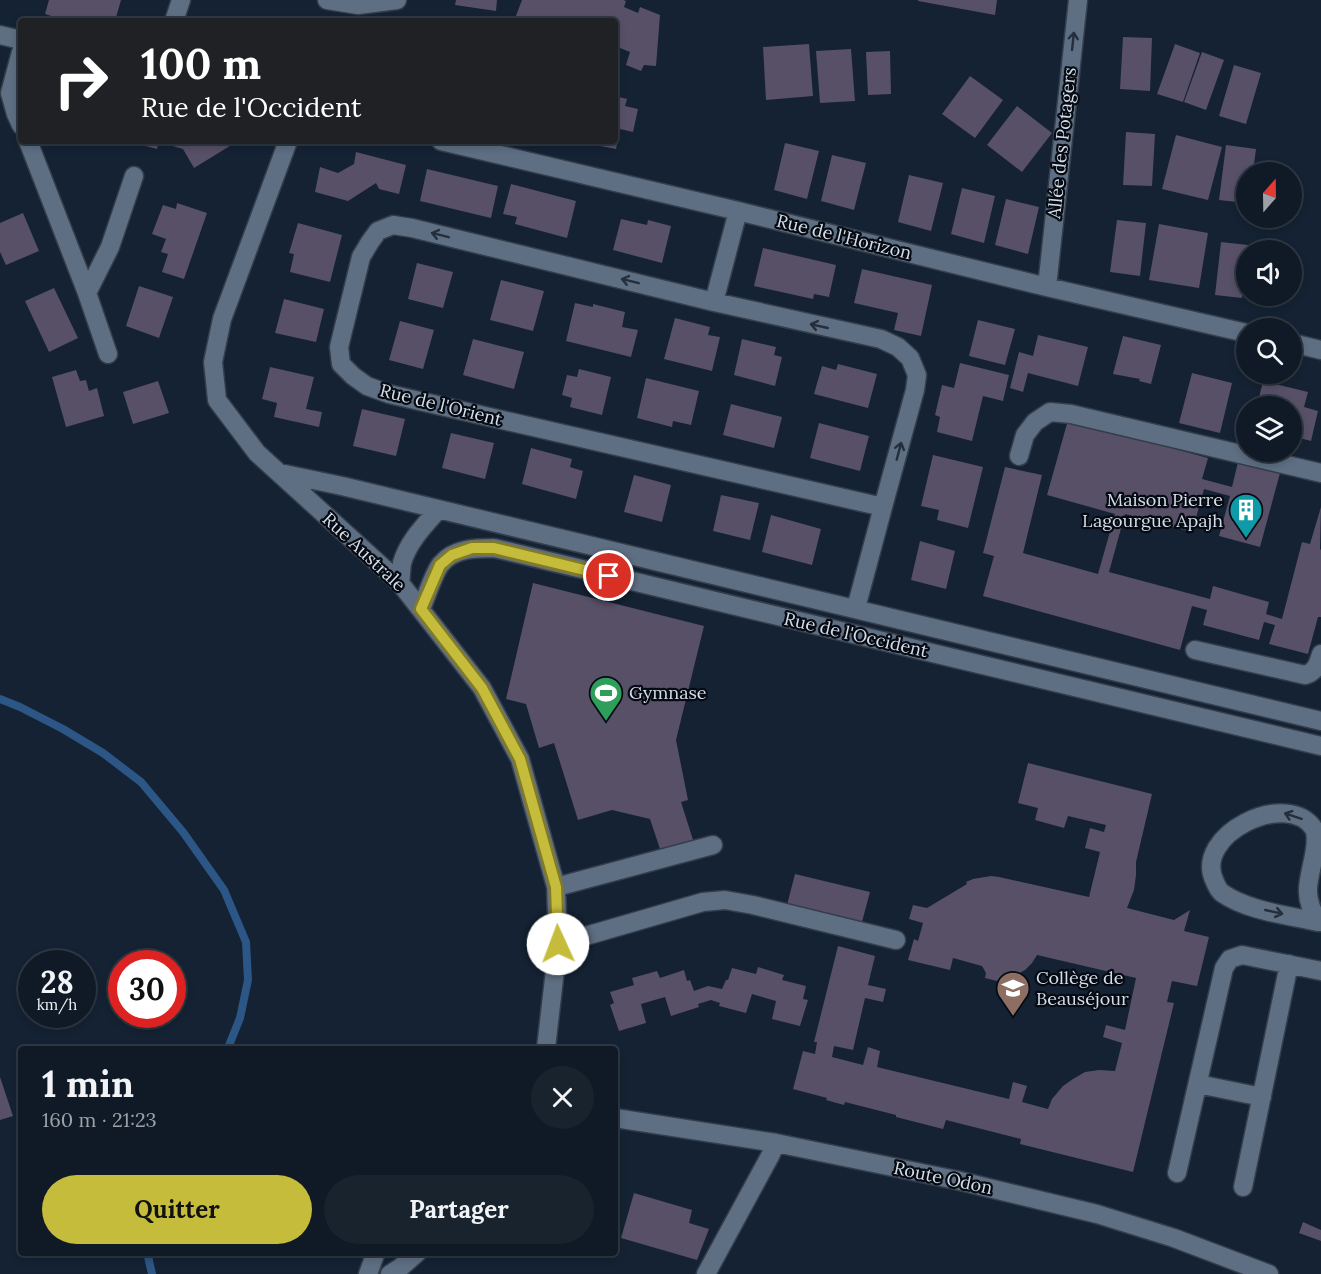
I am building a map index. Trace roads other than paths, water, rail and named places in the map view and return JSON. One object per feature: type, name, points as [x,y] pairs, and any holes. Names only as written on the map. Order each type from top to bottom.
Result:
[{"type":"street","points":[[175,18],[181,0]]},
{"type":"street","points":[[327,0],[358,5],[397,0]]},
{"type":"street","name":"Allée des Potagers","points":[[1047,287],[1078,0]]},
{"type":"street","points":[[0,35],[18,39]]},
{"type":"street","points":[[18,63],[10,93],[18,116]]},
{"type":"street","points":[[29,144],[87,292],[108,354]]},
{"type":"street","name":"Rue Australe","points":[[287,144],[222,319],[213,362],[217,400],[257,453],[400,583],[482,688],[520,759],[556,887],[558,944],[546,1046]]},
{"type":"street","name":"Rue de l'Horizon","points":[[454,144],[1236,331]]},
{"type":"street","points":[[87,292],[110,247],[134,176]]},
{"type":"street","points":[[714,302],[738,211]]},
{"type":"street","name":"Rue de l'Orient","points":[[856,608],[884,507],[918,375],[910,358],[898,346],[881,339],[714,302],[412,228],[393,225],[378,231],[361,257],[339,347],[341,364],[367,386],[389,394],[884,507]]},
{"type":"street","points":[[1302,345],[1321,350]]},
{"type":"street","points":[[1019,456],[1024,435],[1035,422],[1050,412],[1071,414],[1321,473]]},
{"type":"street","name":"Rue de l'Occident","points":[[280,473],[856,608],[1321,721]]},
{"type":"street","points":[[400,583],[402,565],[408,547],[438,510]]},
{"type":"street","name":"Rue de l'Occident","points":[[421,609],[440,565],[452,555],[472,548],[494,548],[1321,746]]},
{"type":"street","points":[[1195,650],[1305,675],[1316,668],[1321,654]]},
{"type":"street","points":[[1286,813],[1305,820],[1315,830],[1318,840],[1308,889],[1309,902],[1319,922],[1248,906],[1220,892],[1212,877],[1210,864],[1215,849],[1227,835],[1245,823],[1266,815],[1286,813]]},
{"type":"street","points":[[556,887],[713,845]]},
{"type":"street","points":[[558,944],[702,902],[725,900],[896,940]]},
{"type":"street","points":[[1178,1173],[1224,968],[1230,959],[1242,956],[1321,971]]},
{"type":"street","points":[[1243,1187],[1289,964]]},
{"type":"street","points":[[1197,1084],[1262,1097]]},
{"type":"street","name":"Route Odon","points":[[618,1118],[776,1143],[956,1180],[1097,1214],[1174,1238],[1266,1273],[1285,1274]]},
{"type":"street","points":[[706,1274],[776,1143]]},
{"type":"street","points":[[368,1274],[375,1256]]},
{"type":"street","points":[[390,1274],[413,1256]]},
{"type":"waterway","points":[[0,699],[63,729],[103,753],[141,782],[183,832],[224,890],[246,942],[248,980],[240,1018],[229,1046]]},
{"type":"waterway","points":[[148,1256],[152,1274]]},
{"type":"place","name":"Maison Pierre Lagourgue Apajh","points":[[1246,539]]},
{"type":"place","name":"Gymnase","points":[[606,722]]},
{"type":"place","name":"Collège de Beauséjour","points":[[1013,1017]]}]
